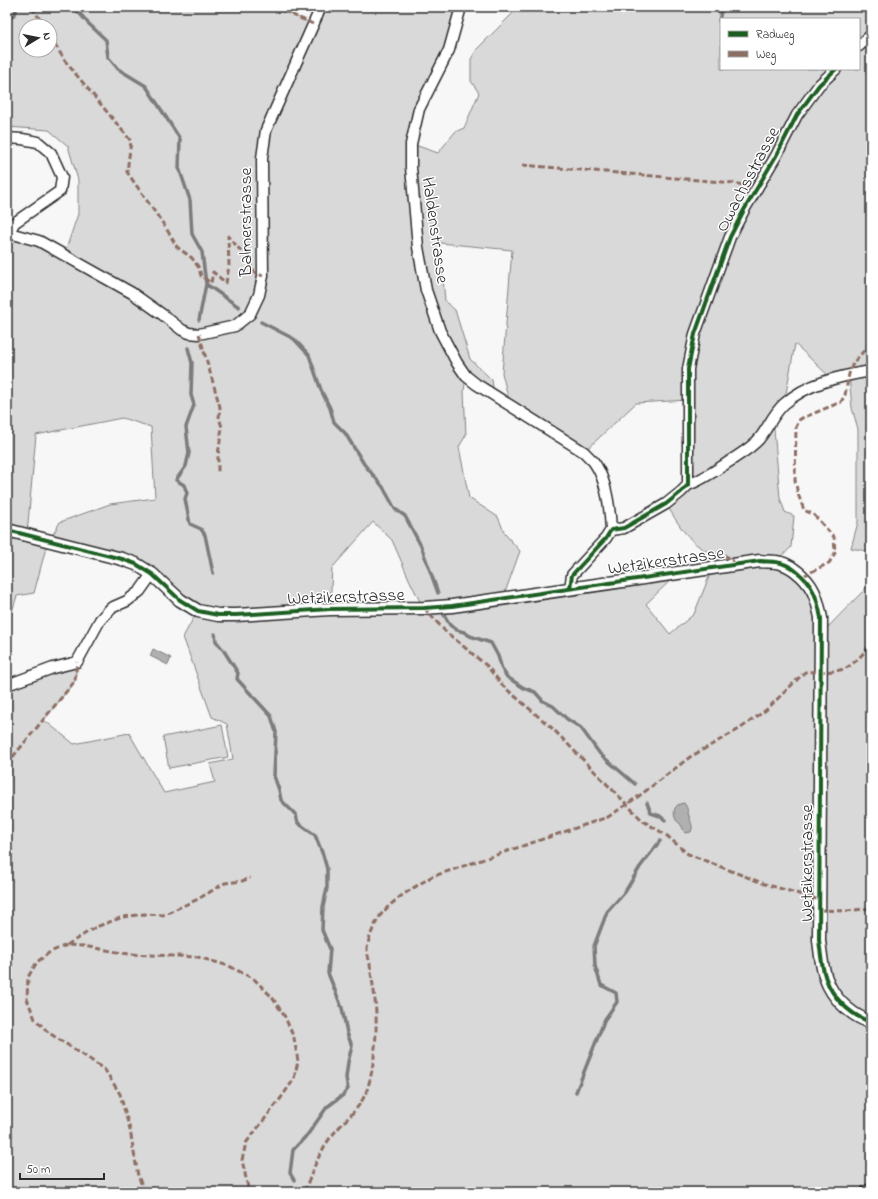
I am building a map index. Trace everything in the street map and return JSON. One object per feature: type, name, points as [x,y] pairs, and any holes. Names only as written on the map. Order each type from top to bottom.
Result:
[{"type":"street","name":"Balmerstrasse","points":[[8,233],[39,241],[132,293],[182,330],[189,333],[199,334],[235,326],[250,314],[260,296],[263,276],[262,158],[266,130],[321,7]]},
{"type":"street","name":"Haldenstrasse","points":[[461,7],[449,50],[419,109],[411,144],[411,167],[418,247],[426,290],[440,331],[457,364],[466,376],[476,384],[584,452],[593,461],[600,472],[604,485],[610,512],[611,530]]},
{"type":"street","points":[[860,45],[871,35]]},
{"type":"street","name":"Owachsstrasse","points":[[688,485],[688,369],[695,334],[730,237],[744,210],[776,156],[797,115],[815,90],[835,70]]},
{"type":"street","points":[[7,138],[38,142],[51,153],[62,177],[60,190],[14,223],[8,233]]},
{"type":"street","points":[[570,588],[572,574],[606,538],[611,530],[624,528],[659,508],[688,485],[701,480],[747,450],[759,439],[773,417],[784,404],[803,391],[832,379],[849,374],[871,371]]},
{"type":"street","name":"Wetzikerstrasse","points":[[7,530],[122,559],[136,564],[152,574],[180,600],[198,610],[218,614],[236,615],[330,609],[424,608],[452,606],[760,561],[776,562],[789,566],[803,576],[812,587],[818,601],[821,618],[819,933],[823,967],[829,986],[840,1002],[850,1011],[866,1021],[871,1022]]},
{"type":"street","points":[[7,685],[53,668],[77,662],[100,620],[111,608],[127,601],[140,591],[152,574]]},
{"type":"street","points":[[867,1192],[871,1190]]},
{"type":"shaded area","points":[[7,7],[275,7],[313,24],[321,7],[461,7],[449,50],[419,109],[412,144],[438,153],[455,132],[464,128],[479,93],[471,81],[471,59],[477,49],[519,7],[871,7],[871,552],[851,548],[858,522],[858,429],[852,408],[849,375],[832,379],[795,344],[784,404],[773,417],[780,498],[785,512],[794,516],[791,547],[777,562],[803,576],[822,633],[871,583],[871,1192],[7,1192],[7,685],[77,662],[75,681],[44,720],[74,744],[129,733],[164,793],[215,782],[210,764],[233,759],[227,724],[212,717],[183,637],[198,610],[152,574],[50,540],[60,522],[110,504],[155,498],[151,427],[122,418],[36,435],[27,534],[48,540],[34,593],[17,596],[7,627],[7,214],[14,223],[9,233],[64,255],[78,214],[78,180],[68,146],[49,130],[7,127]],"holes":[[[440,243],[512,250],[502,373],[508,397],[508,404],[584,452],[636,403],[688,400],[688,485],[666,504],[681,528],[695,544],[705,550],[727,557],[734,564],[713,567],[694,614],[670,634],[646,604],[679,572],[503,598],[520,551],[505,534],[498,517],[469,498],[459,447],[466,435],[464,391],[466,376],[489,392],[493,387],[492,380],[470,359],[455,310],[445,301]],[[373,522],[392,540],[423,608],[330,609],[332,568]]]},
{"type":"shaded area","points":[[153,649],[171,658],[168,665],[150,656]]},
{"type":"shaded area","points":[[222,725],[228,757],[169,768],[163,737]]},
{"type":"shaded area","points":[[684,803],[692,824],[691,832],[685,833],[681,824],[676,820],[674,814],[676,807]]},
{"type":"waterway","points":[[7,21],[15,14],[17,7]]},
{"type":"waterway","points":[[74,7],[106,40],[108,57],[118,69],[146,86],[180,139],[179,168],[190,200],[192,234],[202,252],[206,284],[239,307]]},
{"type":"waterway","points":[[719,21],[722,7]]},
{"type":"waterway","points":[[858,7],[871,10]]},
{"type":"waterway","points":[[199,320],[206,284]]},
{"type":"waterway","points":[[261,322],[294,339],[309,355],[334,422],[345,433],[364,464],[383,487],[395,509],[405,516],[421,546],[438,593]]},
{"type":"waterway","points":[[188,348],[192,363],[191,395],[194,405],[186,427],[189,453],[186,466],[176,480],[184,485],[187,493],[185,499],[190,524],[201,529],[205,535],[213,573]]},
{"type":"waterway","points":[[443,613],[450,625],[457,630],[491,643],[507,677],[524,688],[535,692],[543,701],[553,706],[567,719],[581,728],[600,754],[635,784]]},
{"type":"waterway","points":[[215,634],[216,641],[238,673],[237,679],[271,716],[276,732],[274,776],[281,800],[296,815],[298,823],[315,835],[327,869],[327,888],[323,907],[322,930],[330,949],[328,973],[342,1008],[347,1033],[352,1046],[346,1078],[348,1089],[343,1095],[327,1107],[308,1134],[293,1150],[290,1173],[294,1180]]},
{"type":"waterway","points":[[647,803],[651,813],[660,816],[665,820]]},
{"type":"waterway","points":[[576,1092],[605,1019],[617,1002],[616,993],[601,985],[595,966],[594,946],[607,912],[625,892],[640,867],[660,841]]},
{"type":"marked path","points":[[32,7],[39,18]]},
{"type":"marked path","points":[[275,7],[313,24]]},
{"type":"marked path","points":[[58,49],[65,61],[131,141],[127,172],[166,228],[177,247],[192,258],[199,268],[201,276],[211,283],[213,272],[226,283],[229,266],[228,236],[247,258],[254,272],[263,276]]},
{"type":"marked path","points":[[522,165],[735,183],[757,189]]},
{"type":"marked path","points":[[199,334],[220,407],[219,418],[222,427],[218,455],[218,474]]},
{"type":"marked path","points":[[803,576],[829,563],[835,553],[834,537],[814,515],[804,510],[798,494],[795,480],[796,427],[800,419],[841,402],[845,395],[849,374],[853,363],[871,343]]},
{"type":"marked path","points":[[724,555],[731,559],[735,564]]},
{"type":"marked path","points":[[424,608],[445,631],[487,666],[503,686],[553,729],[643,821],[666,835],[688,854],[765,884],[820,900]]},
{"type":"marked path","points":[[307,1192],[306,1187],[316,1162],[330,1138],[360,1104],[370,1080],[374,1058],[376,1010],[367,949],[369,939],[376,923],[381,914],[389,906],[406,892],[431,877],[608,817],[639,796],[690,757],[741,728],[766,710],[805,672],[842,670],[859,658],[871,644]]},
{"type":"marked path","points":[[7,764],[75,681],[77,662]]},
{"type":"marked path","points":[[67,945],[96,927],[123,917],[144,914],[163,915],[198,899],[225,883],[242,881],[250,878]]},
{"type":"marked path","points":[[819,910],[847,911],[871,908]]},
{"type":"marked path","points":[[145,1192],[138,1176],[130,1130],[120,1094],[105,1070],[49,1033],[35,1019],[27,999],[28,977],[37,962],[50,952],[67,945],[83,946],[129,954],[198,957],[229,966],[254,979],[272,997],[285,1017],[294,1038],[298,1061],[294,1079],[246,1143],[242,1160],[249,1192]]},
{"type":"marked path","points":[[298,1192],[306,1187]]},
{"type":"cycle path","points":[[570,588],[572,575],[606,538],[611,530],[624,528],[666,504],[688,485],[688,369],[695,334],[730,237],[744,210],[776,156],[797,115],[819,85],[835,70]]},
{"type":"cycle path","points":[[7,530],[122,559],[136,564],[152,574],[180,600],[198,611],[218,615],[330,609],[424,608],[452,606],[760,561],[779,562],[789,566],[807,581],[816,597],[821,618],[819,940],[822,964],[829,986],[841,1003],[858,1017],[871,1022]]}]
